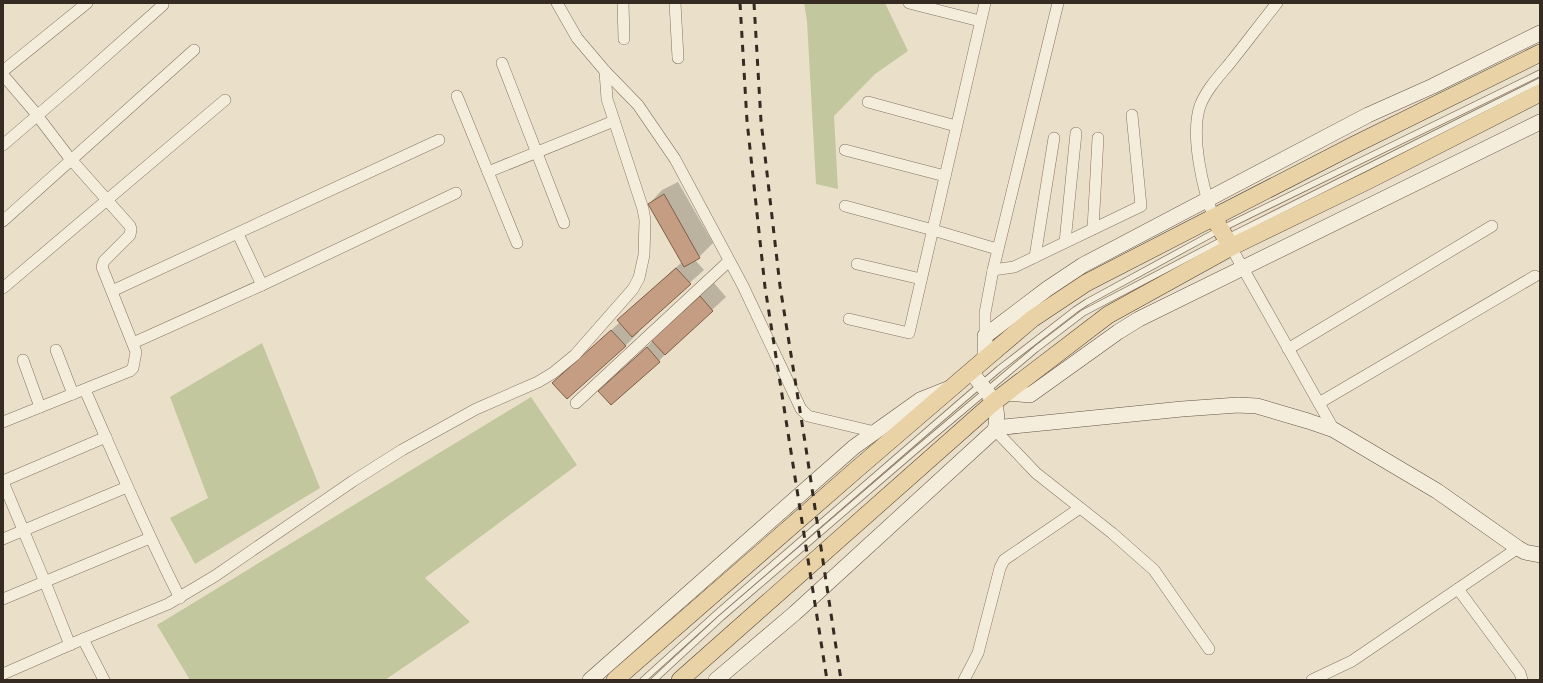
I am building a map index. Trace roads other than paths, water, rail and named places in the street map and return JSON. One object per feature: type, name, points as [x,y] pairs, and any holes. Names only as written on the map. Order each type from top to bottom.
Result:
[{"type":"main road","points":[[680,680],[988,389],[1108,315],[1223,233],[1356,144],[1540,53]]},
{"type":"main road","points":[[988,389],[985,359],[1032,320],[1086,282],[1369,180],[1540,93]]},
{"type":"main road","points":[[615,680],[954,386],[988,389]]},
{"type":"street","points":[[3,71],[87,3]]},
{"type":"street","points":[[557,3],[577,38],[605,71],[638,105],[660,135],[688,182],[729,261],[757,316],[801,410],[808,416],[875,432]]},
{"type":"street","points":[[623,3],[624,39]]},
{"type":"street","points":[[676,3],[678,58]]},
{"type":"street","points":[[909,3],[980,21]]},
{"type":"street","points":[[849,319],[909,333],[984,3]]},
{"type":"street","points":[[985,359],[986,312],[997,249],[1058,3]]},
{"type":"street","points":[[1277,3],[1210,89],[1200,106],[1197,133],[1202,176],[1207,200],[1223,233],[1334,430]]},
{"type":"street","points":[[3,145],[163,5]]},
{"type":"street","points":[[985,336],[1083,265],[1368,116],[1434,86],[1540,33]]},
{"type":"street","points":[[3,221],[194,50]]},
{"type":"street","points":[[502,63],[564,222]]},
{"type":"street","points":[[3,674],[180,598],[402,450],[476,409],[538,382],[552,374],[575,355],[633,288],[638,278],[644,255],[645,230],[643,209],[606,95],[605,71]]},
{"type":"street","points":[[3,75],[72,160],[108,200],[131,230],[130,236],[102,264],[102,267],[136,352],[133,368],[130,371],[3,422]]},
{"type":"street","points":[[457,96],[517,243]]},
{"type":"street","points":[[3,288],[225,100]]},
{"type":"street","points":[[868,102],[956,126]]},
{"type":"street","points":[[993,270],[1014,267],[1141,206],[1132,115]]},
{"type":"street","points":[[488,172],[614,121]]},
{"type":"street","points":[[995,430],[997,413],[988,389],[1030,395],[1118,332],[1139,320],[1540,122]]},
{"type":"street","points":[[1065,242],[1076,133]]},
{"type":"street","points":[[1035,257],[1054,138]]},
{"type":"street","points":[[1093,229],[1098,138]]},
{"type":"street","points":[[112,291],[439,140]]},
{"type":"street","points":[[845,150],[945,176]]},
{"type":"street","points":[[133,343],[262,285],[456,194]]},
{"type":"street","points":[[845,206],[997,249]]},
{"type":"street","points":[[1288,348],[1492,226]]},
{"type":"street","points":[[238,234],[262,285]]},
{"type":"street","points":[[576,404],[729,261]]},
{"type":"street","points":[[857,264],[921,279]]},
{"type":"street","points":[[1319,403],[1535,276]]},
{"type":"street","points":[[56,350],[73,394]]},
{"type":"street","points":[[23,360],[40,407]]},
{"type":"street","points":[[590,680],[854,447],[920,400],[954,386]]},
{"type":"street","points":[[85,390],[150,538],[180,598]]},
{"type":"street","points":[[716,680],[801,607],[995,430],[1004,427],[1182,409],[1238,405],[1257,406],[1334,430],[1438,491],[1518,548],[1525,552],[1540,554]]},
{"type":"street","points":[[995,430],[1036,473],[1112,533],[1154,570],[1209,649]]},
{"type":"street","points":[[70,645],[3,481],[106,437]]},
{"type":"street","points":[[3,539],[127,487]]},
{"type":"street","points":[[964,680],[978,653],[1000,568],[1004,560],[1080,508]]},
{"type":"street","points":[[3,599],[150,538]]},
{"type":"street","points":[[1312,680],[1352,661],[1518,548]]},
{"type":"street","points":[[1458,589],[1520,672],[1522,680]]},
{"type":"street","points":[[82,639],[104,680]]},
{"type":"lane","points":[[654,680],[722,617],[988,389],[1069,314],[1087,302],[1540,73]]},
{"type":"lane","points":[[1223,233],[1540,81]]},
{"type":"lane","points":[[643,680],[717,613],[988,389]]},
{"type":"railway","points":[[740,3],[747,121],[765,287],[827,680]]},
{"type":"railway","points":[[754,3],[761,121],[780,286],[841,680]]}]
